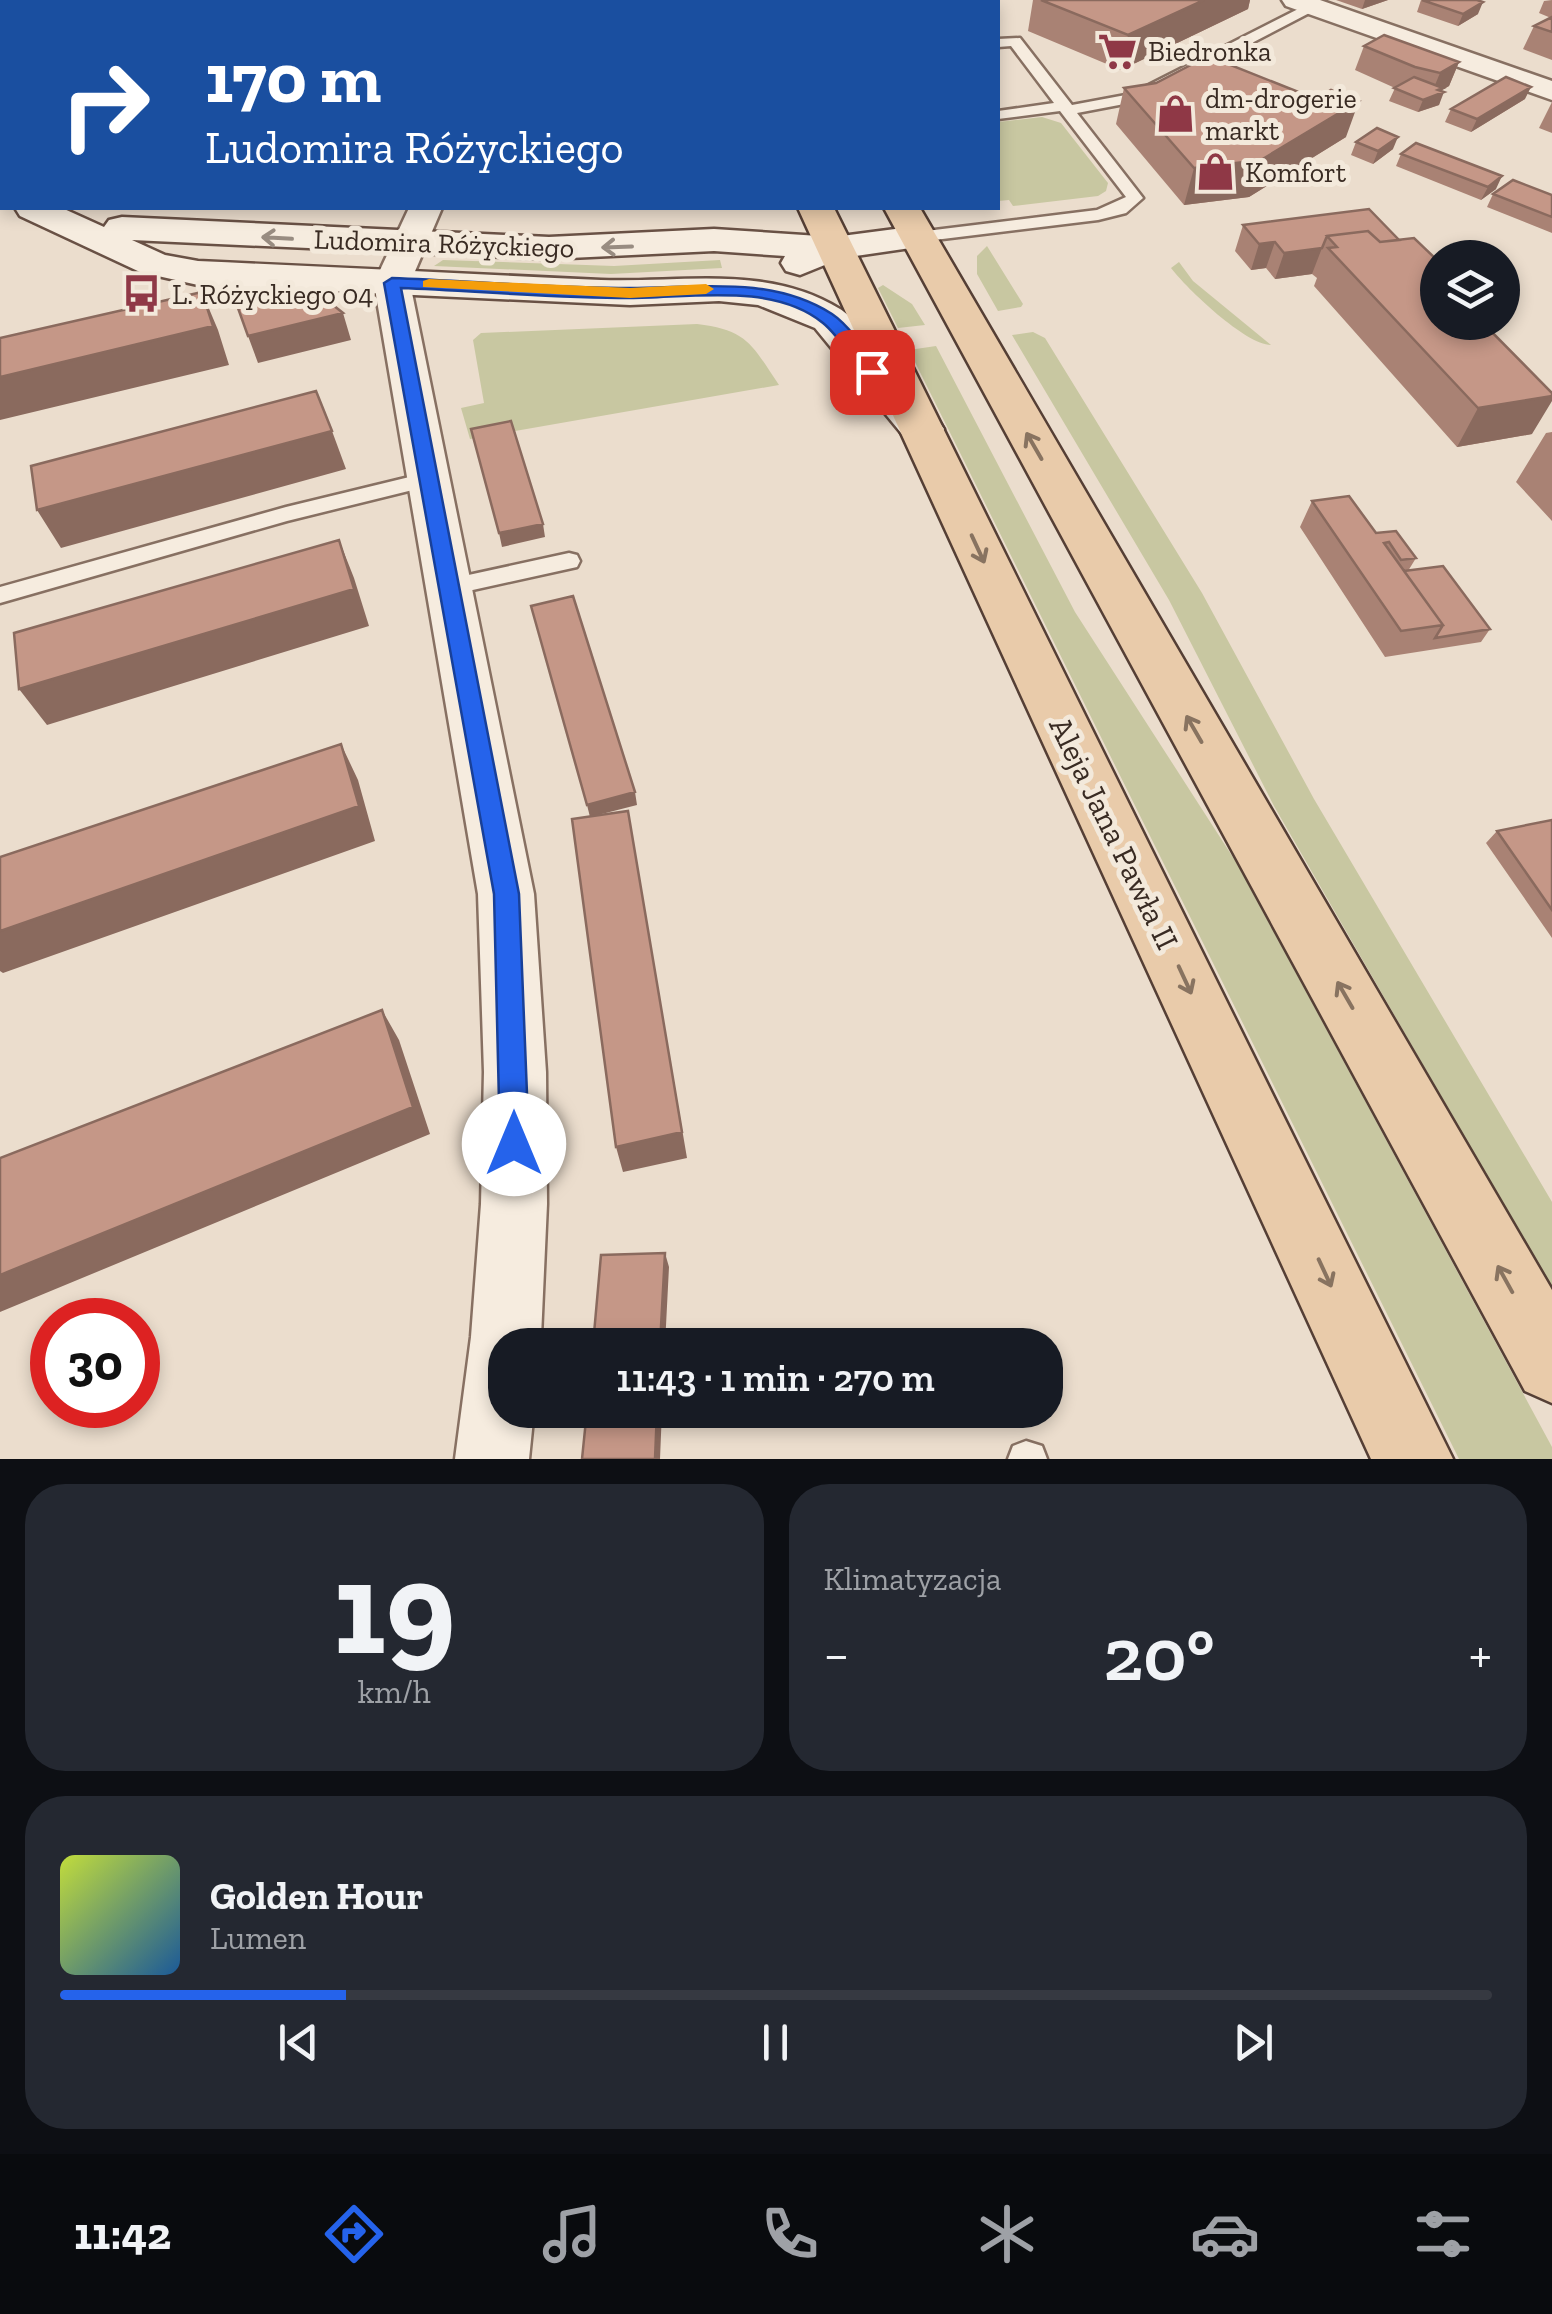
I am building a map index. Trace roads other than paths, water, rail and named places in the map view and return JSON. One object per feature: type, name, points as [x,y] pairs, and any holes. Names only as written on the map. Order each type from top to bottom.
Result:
[{"type":"main road","name":"Aleja Jana Pawła II","points":[[817,210],[1413,1459]]},
{"type":"main road","points":[[910,222],[1552,1364]]},
{"type":"street","points":[[1304,3],[1552,92]]},
{"type":"street","points":[[423,210],[401,263],[430,478],[506,894],[514,1072],[514,1204],[506,1337],[492,1459]]},
{"type":"street","points":[[714,240],[759,210]]},
{"type":"street","name":"Ludomira Różyckiego","points":[[44,213],[154,264],[198,274],[714,240],[834,248]]},
{"type":"street","points":[[719,289],[910,222]]},
{"type":"street","name":"Ludomira Różyckiego","points":[[401,263],[630,293],[719,289],[784,300],[829,319],[922,429]]},
{"type":"lane","points":[[1000,114],[1135,98],[1304,3]]},
{"type":"lane","points":[[910,222],[1098,215],[1120,209],[1136,198],[1015,42],[1000,43]]},
{"type":"lane","points":[[0,595],[286,514],[430,478]]},
{"type":"lane","points":[[450,587],[569,561]]},
{"type":"place","name":"Biedronka","points":[[1118,51]]},
{"type":"place","name":"dm-drogerie markt","points":[[1175,114]]},
{"type":"place","name":"Komfort","points":[[1215,172]]},
{"type":"place","name":"L. Różyckiego 04","points":[[142,294]]}]
